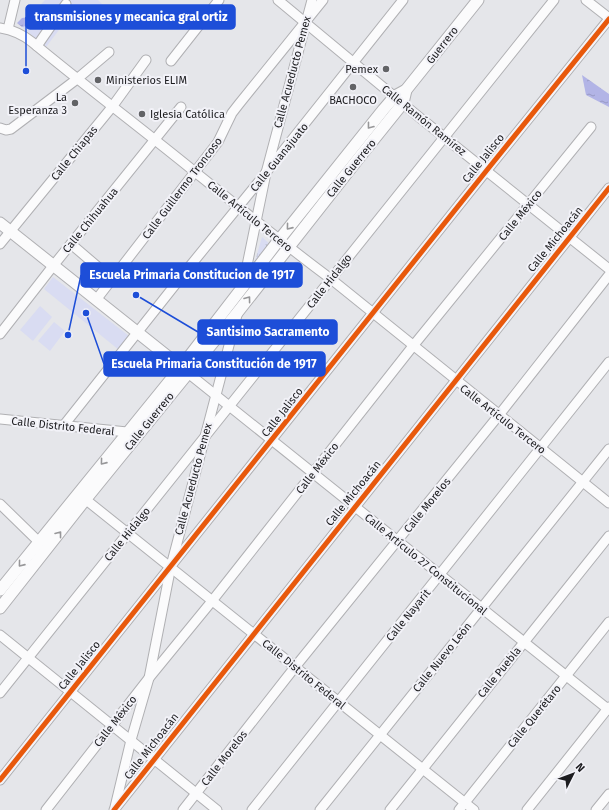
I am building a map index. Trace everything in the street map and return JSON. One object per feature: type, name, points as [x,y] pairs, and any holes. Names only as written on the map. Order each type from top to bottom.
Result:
[{"type":"main road","name":"Guerrero","points":[[399,99],[478,0]]},
{"type":"main road","name":"Calle Guerrero","points":[[0,590],[39,542],[82,496],[184,370],[243,285],[279,240],[399,99]]},
{"type":"main road","name":"Calle Guerrero","points":[[0,608],[82,496],[126,432],[237,313],[288,248],[399,99]]},
{"type":"main road","name":"Calle Artículo 27 Constitucional","points":[[0,223],[184,370]]},
{"type":"street","points":[[4,29],[15,0]]},
{"type":"street","points":[[171,61],[219,0]]},
{"type":"street","name":"Calle Ramón Ramírez","points":[[278,0],[306,22],[354,64],[529,203],[609,269]]},
{"type":"street","name":"Calle Acueducto Pemex","points":[[243,285],[266,172],[312,0]]},
{"type":"street","name":"Calle Guillermo Troncoso","points":[[96,300],[222,135],[232,113],[323,0]]},
{"type":"street","name":"Calle Guanajuato","points":[[64,425],[238,206],[354,64],[403,0]]},
{"type":"street","name":"Calle Hidalgo","points":[[0,693],[554,0]]},
{"type":"street","points":[[586,0],[609,18]]},
{"type":"street","points":[[37,46],[66,4]]},
{"type":"street","name":"Calle Jalisco","points":[[0,780],[609,18]]},
{"type":"street","name":"Calle Artículo Tercero","points":[[4,29],[21,34],[37,46],[257,221],[288,248],[331,279],[455,381],[609,503]]},
{"type":"street","points":[[0,128],[6,130],[11,129],[77,79],[109,52]]},
{"type":"street","name":"Calle Chiapas","points":[[0,244],[112,107],[146,60]]},
{"type":"street","name":"Calle Chihuahua","points":[[0,334],[181,107]]},
{"type":"street","name":"Calle México","points":[[46,810],[413,346],[591,127]]},
{"type":"street","name":"Calle Michoacán","points":[[114,810],[609,188]]},
{"type":"street","points":[[71,244],[112,278]]},
{"type":"street","name":"Calle Morelos","points":[[183,810],[499,415],[609,274]]},
{"type":"street","name":"Calle Acueducto Pemex","points":[[114,810],[131,740],[149,678],[171,566],[237,313]]},
{"type":"street","name":"Calle Nayarit","points":[[252,810],[609,362]]},
{"type":"street","name":"Calle Artículo 27 Constitucional","points":[[184,370],[609,709]]},
{"type":"street","name":"Calle Distrito Federal","points":[[0,419],[126,432]]},
{"type":"street","name":"Calle Nuevo León","points":[[320,810],[609,449]]},
{"type":"street","name":"Calle Distrito Federal","points":[[82,496],[171,566],[212,601],[338,702],[380,734],[422,769],[462,806],[474,810]]},
{"type":"street","points":[[0,504],[39,542]]},
{"type":"street","name":"Calle Puebla","points":[[390,810],[609,536]]},
{"type":"street","name":"Calle Querétaro","points":[[462,806],[609,622]]},
{"type":"street","points":[[0,635],[217,810]]},
{"type":"street","points":[[527,810],[609,709]]},
{"type":"street","points":[[596,810],[609,794]]},
{"type":"green space","points":[[45,0],[98,0],[107,9],[61,13],[28,18]]},
{"type":"green space","points":[[68,18],[46,47],[22,27],[35,23]]},
{"type":"green space","points":[[262,237],[271,245],[253,268]]},
{"type":"green space","points":[[53,277],[129,336],[119,350],[44,289]]},
{"type":"green space","points":[[40,306],[52,317],[33,341],[20,330]]},
{"type":"green space","points":[[54,322],[65,331],[50,351],[38,341]]},
{"type":"water","points":[[107,9],[111,13],[55,20],[22,27],[17,23],[22,18]]},
{"type":"water","points":[[582,75],[609,94],[609,107],[586,95]]},
{"type":"cycle path","points":[[0,780],[609,19]]},
{"type":"cycle path","points":[[114,810],[609,188]]},
{"type":"place","name":"Pemex","points":[[386,69]]},
{"type":"place","name":"transmisiones y mecanica gral ortiz","points":[[26,71]]},
{"type":"place","name":"Ministerios ELIM","points":[[98,80]]},
{"type":"place","name":"BACHOCO","points":[[353,87]]},
{"type":"place","name":"La Esperanza 3","points":[[75,103]]},
{"type":"place","name":"Iglesia Católica","points":[[142,114]]},
{"type":"place","name":"Santisimo Sacramento","points":[[136,295]]},
{"type":"place","name":"Escuela Primaria Constitución de 1917","points":[[86,313]]},
{"type":"place","name":"Escuela Primaria Constitucion de 1917","points":[[68,335]]}]
